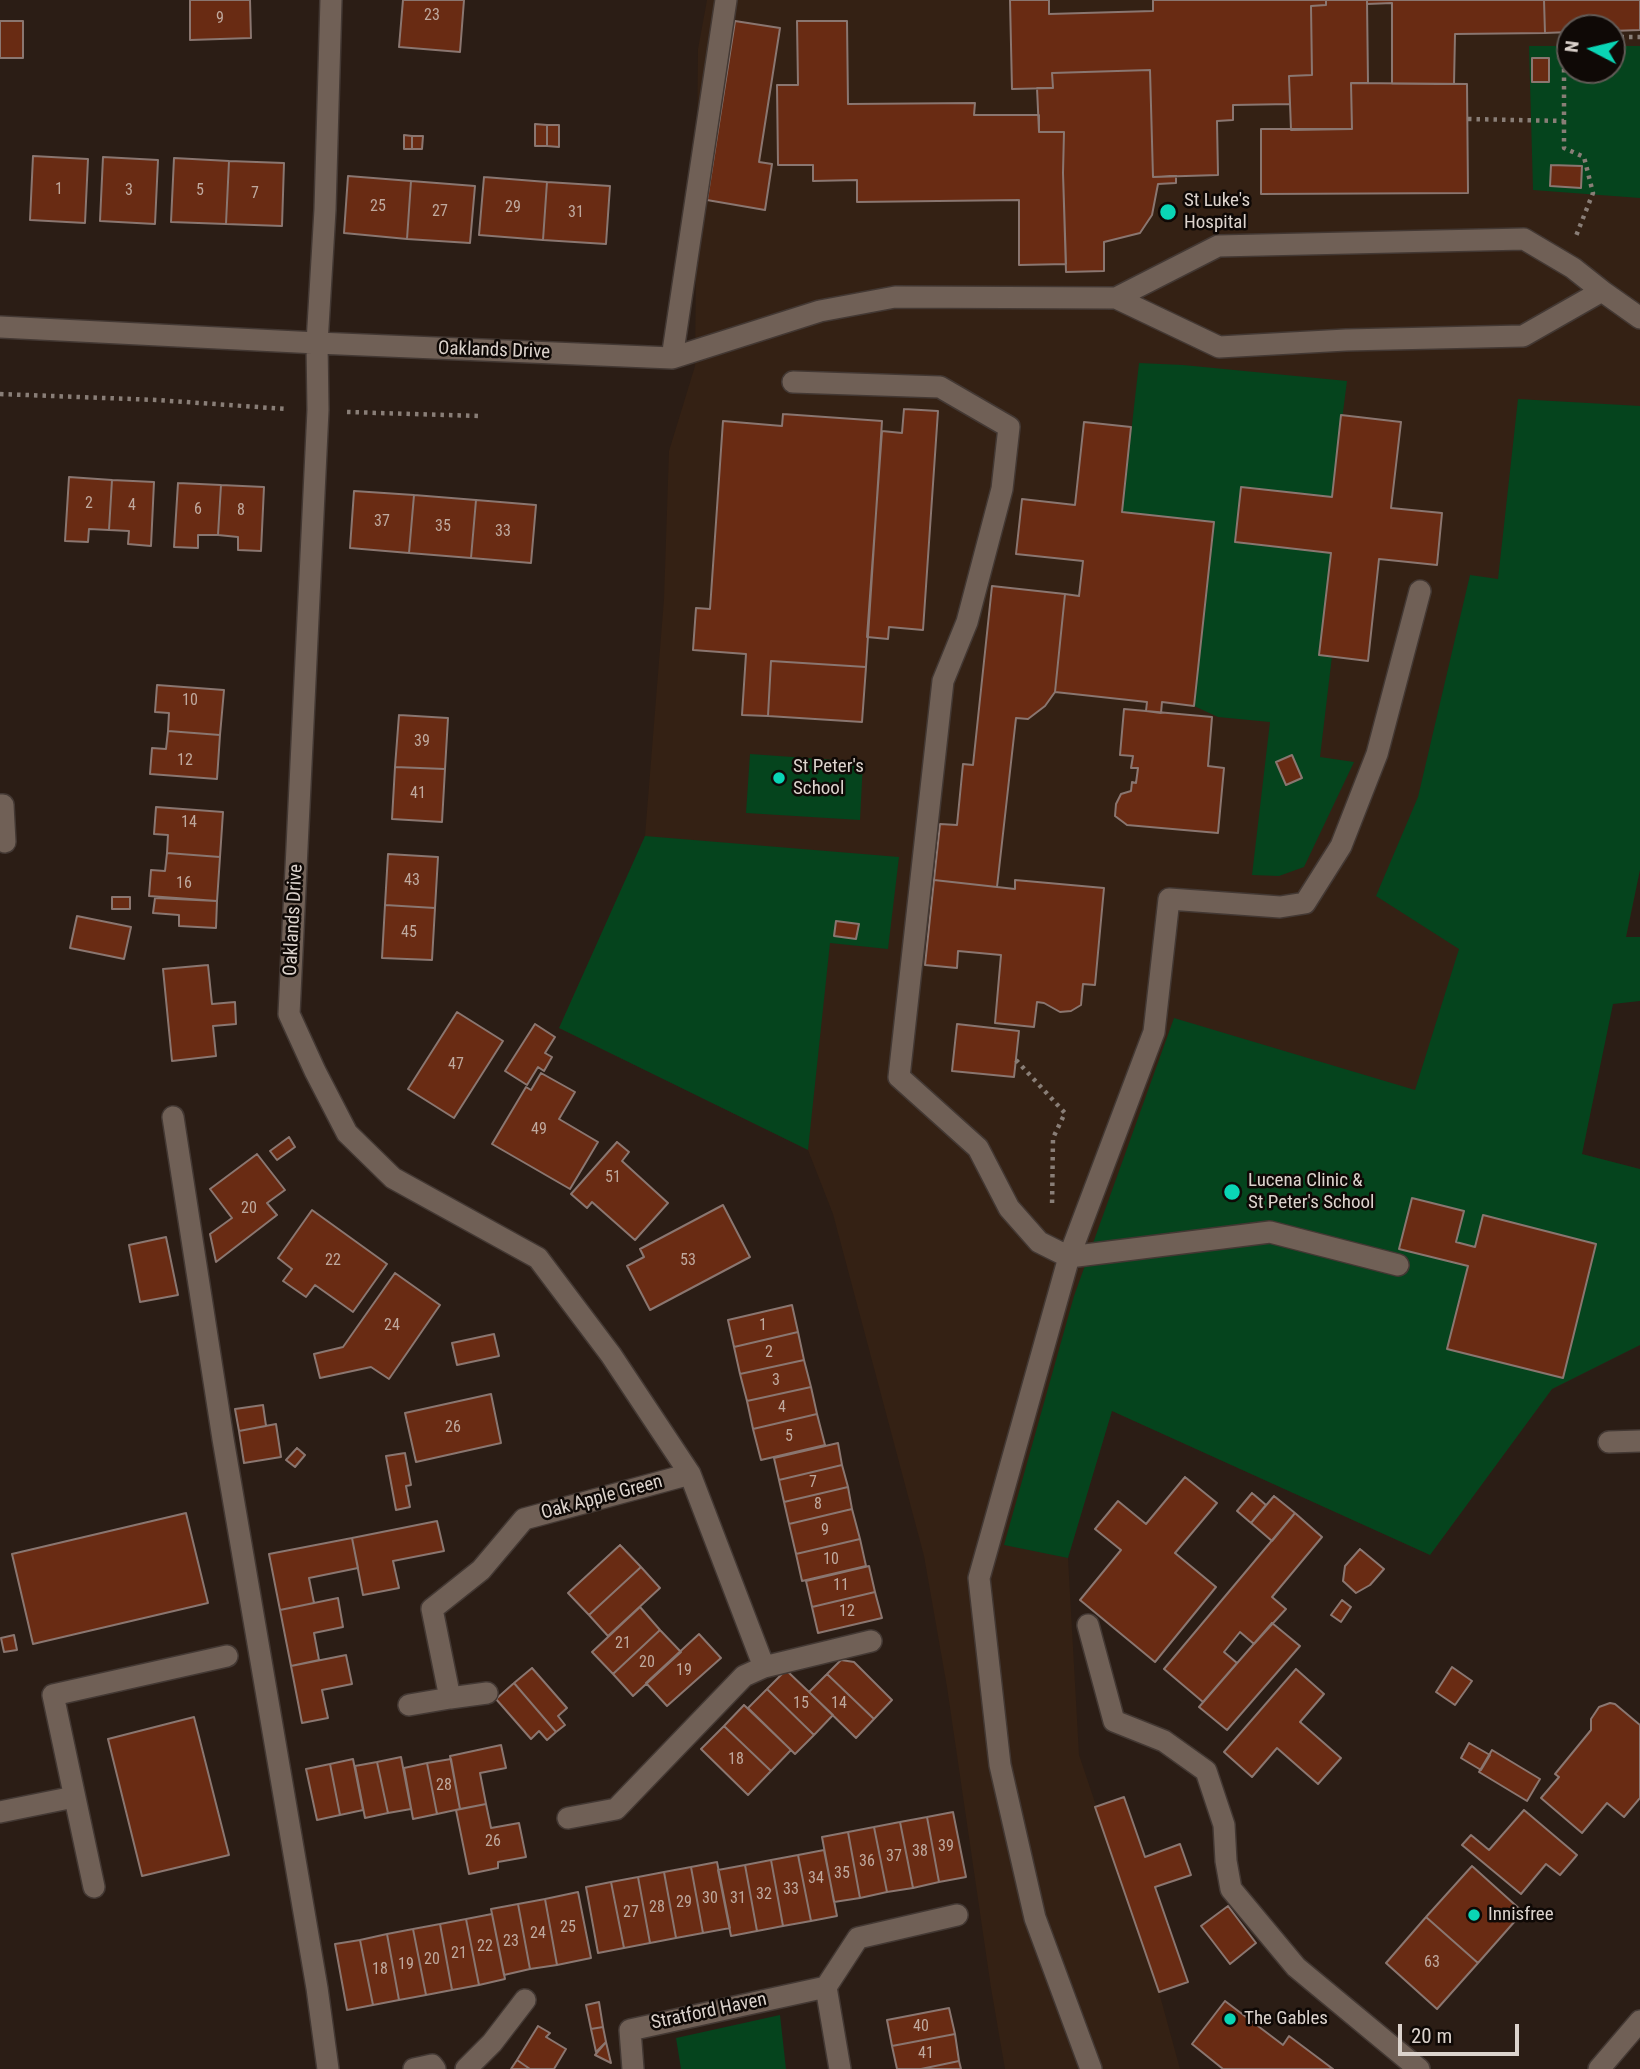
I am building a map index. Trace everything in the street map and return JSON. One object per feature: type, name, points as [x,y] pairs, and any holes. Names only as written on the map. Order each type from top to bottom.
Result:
[{"type":"street","name":"Oaklands Drive","points":[[331,0],[325,210],[317,343],[318,410],[289,1014],[347,1133],[393,1178],[538,1258],[611,1354]]},
{"type":"street","points":[[726,0],[672,358],[820,311],[895,296],[1116,298],[1219,347],[1346,340],[1523,336],[1602,290]]},
{"type":"street","points":[[1116,298],[1218,246],[1524,239],[1565,263],[1640,318]]},
{"type":"street","name":"Oaklands Drive","points":[[0,327],[672,358]]},
{"type":"street","points":[[793,382],[940,387],[1009,427],[1002,489],[967,622],[943,681],[899,1077],[978,1148],[1009,1209],[1039,1242],[1069,1257],[1270,1232],[1398,1265]]},
{"type":"street","points":[[1091,2069],[1035,1918],[1000,1765],[979,1578],[1069,1257],[1154,1032],[1169,899],[1280,907],[1306,903],[1341,846],[1377,754],[1420,591]]},
{"type":"street","points":[[0,805],[3,805],[5,842]]},
{"type":"street","points":[[173,1117],[223,1439],[317,1988],[328,2069]]},
{"type":"street","name":"Oak Apple Green","points":[[611,1354],[690,1474],[764,1667]]},
{"type":"street","points":[[1609,1441],[1640,1441]]},
{"type":"street","name":"Oak Apple Green","points":[[450,1698],[432,1609],[481,1570],[524,1519],[690,1474]]},
{"type":"street","points":[[1087,1625],[1114,1721],[1164,1741],[1206,1770],[1224,1825],[1231,1889],[1296,1967],[1419,2069]]},
{"type":"street","points":[[568,1818],[616,1809],[744,1676],[764,1667],[871,1641]]},
{"type":"street","points":[[94,1887],[53,1695],[227,1656]]},
{"type":"street","points":[[409,1705],[487,1693]]},
{"type":"street","points":[[0,1812],[74,1797]]},
{"type":"street","points":[[840,2069],[826,1987],[858,1938],[957,1915]]},
{"type":"street","name":"Stratford Haven","points":[[633,2069],[630,2029],[826,1987]]},
{"type":"street","points":[[466,2069],[492,2042],[525,2000]]},
{"type":"street","points":[[1599,2069],[1640,2021]]},
{"type":"street","points":[[414,2069],[432,2065],[435,2069]]},
{"type":"path","points":[[1564,84],[1564,148],[1584,157],[1593,193],[1565,263]]},
{"type":"path","points":[[1468,120],[1564,121]]},
{"type":"path","points":[[0,394],[479,416]]},
{"type":"path","points":[[1016,1060],[1065,1113],[1053,1138],[1052,1216]]},
{"type":"shaded area","name":"Lucena Clinic & St Peter's School","points":[[707,0],[1640,0],[1640,870],[1582,1154],[1640,1169],[1640,1345],[1552,1389],[1430,1555],[1112,1411],[1068,1558],[1079,1755],[1159,1992],[1180,2069],[1005,2069],[947,1687],[924,1556],[833,1214],[808,1150],[559,1028],[645,836],[664,599],[669,451],[695,366],[698,49]]},
{"type":"green space","points":[[1529,46],[1556,46],[1556,84],[1626,84],[1626,46],[1640,46],[1640,198],[1533,190]]},
{"type":"green space","points":[[1139,363],[1347,381],[1332,497],[1242,487],[1236,542],[1331,553],[1319,654],[1332,656],[1320,757],[1354,762],[1304,867],[1279,876],[1252,875],[1270,722],[1218,717],[1194,706],[1213,522],[1122,512]]},
{"type":"green space","points":[[1518,399],[1640,406],[1640,870],[1626,937],[1640,937],[1640,1001],[1613,1004],[1582,1154],[1640,1169],[1640,1345],[1552,1389],[1430,1555],[1112,1411],[1068,1558],[1004,1545],[1074,1296],[1174,1018],[1415,1090],[1459,949],[1376,896],[1418,797],[1470,575],[1498,579]]},
{"type":"green space","points":[[750,754],[863,762],[860,820],[746,813]]},
{"type":"green space","points":[[645,836],[899,857],[888,949],[830,943],[808,1150],[559,1028]]},
{"type":"green space","points":[[780,2015],[786,2069],[681,2069],[676,2038]]},
{"type":"building","points":[[190,0],[250,0],[251,38],[190,40]]},
{"type":"building","points":[[403,0],[464,0],[460,52],[399,47]]},
{"type":"building","points":[[1010,0],[1049,0],[1049,14],[1153,11],[1153,0],[1326,0],[1326,5],[1311,6],[1312,75],[1289,76],[1290,104],[1233,105],[1233,120],[1217,121],[1218,175],[1153,177],[1150,70],[1052,73],[1053,88],[1012,89]]},
{"type":"building","points":[[1326,0],[1367,0],[1368,83],[1351,83],[1352,129],[1291,130],[1289,76],[1312,75],[1311,6],[1326,5]]},
{"type":"building","points":[[1367,0],[1544,0],[1545,33],[1455,34],[1454,84],[1392,84],[1392,3],[1367,4]]},
{"type":"building","points":[[1544,0],[1640,0],[1640,30],[1626,30],[1626,14],[1556,14],[1556,33],[1545,33]]},
{"type":"building","points":[[0,21],[23,21],[23,58],[0,58]]},
{"type":"building","points":[[735,21],[780,28],[759,162],[772,164],[765,210],[707,200]]},
{"type":"building","points":[[797,21],[847,21],[848,104],[975,103],[974,115],[1039,115],[1039,132],[1064,132],[1066,264],[1019,265],[1019,200],[857,202],[857,180],[813,181],[813,165],[778,165],[777,85],[798,85]]},
{"type":"building","points":[[1532,58],[1549,58],[1549,82],[1532,82]]},
{"type":"building","points":[[1150,70],[1153,177],[1176,176],[1176,183],[1158,184],[1152,215],[1140,233],[1104,242],[1104,271],[1066,272],[1064,132],[1039,132],[1037,88],[1053,88],[1052,73]]},
{"type":"building","points":[[1351,83],[1467,84],[1468,193],[1261,194],[1261,129],[1352,129]]},
{"type":"building","points":[[535,124],[547,125],[547,146],[535,146]]},
{"type":"building","points":[[547,125],[559,125],[559,147],[547,146]]},
{"type":"building","points":[[404,135],[412,136],[412,149],[404,149]]},
{"type":"building","points":[[412,136],[423,136],[422,149],[412,149]]},
{"type":"building","points":[[33,156],[88,159],[85,223],[30,220]]},
{"type":"building","points":[[103,157],[158,160],[155,224],[100,221]]},
{"type":"building","points":[[174,158],[229,161],[226,224],[171,222]]},
{"type":"building","points":[[229,161],[284,163],[282,226],[226,224]]},
{"type":"building","points":[[1551,165],[1582,166],[1581,188],[1550,186]]},
{"type":"building","points":[[348,176],[411,181],[407,239],[344,233]]},
{"type":"building","points":[[484,177],[547,182],[543,240],[479,235]]},
{"type":"building","points":[[411,181],[475,186],[470,243],[407,239]]},
{"type":"building","points":[[547,182],[610,186],[606,244],[543,240]]},
{"type":"building","points":[[904,409],[938,411],[923,630],[889,627],[888,639],[867,637],[882,431],[902,433]]},
{"type":"building","points":[[783,414],[882,421],[866,667],[771,661],[768,716],[742,715],[746,654],[693,650],[696,608],[710,609],[723,421],[782,426]]},
{"type":"building","points":[[1341,415],[1401,422],[1391,508],[1442,513],[1437,565],[1379,559],[1368,661],[1319,655],[1331,553],[1235,542],[1241,487],[1332,497]]},
{"type":"building","points":[[1084,422],[1131,427],[1122,512],[1214,522],[1194,706],[1162,702],[1161,713],[1146,711],[1147,702],[1055,692],[1065,594],[1079,596],[1083,561],[1016,554],[1022,499],[1075,505]]},
{"type":"building","points":[[69,477],[112,480],[109,530],[89,529],[88,542],[65,541]]},
{"type":"building","points":[[112,480],[154,482],[151,546],[128,544],[129,531],[109,530]]},
{"type":"building","points":[[178,483],[221,485],[218,535],[198,535],[198,548],[174,547]]},
{"type":"building","points":[[221,485],[264,487],[261,551],[238,550],[238,537],[218,535]]},
{"type":"building","points":[[354,491],[414,495],[409,553],[350,548]]},
{"type":"building","points":[[414,495],[476,500],[471,558],[409,553]]},
{"type":"building","points":[[476,500],[536,505],[531,563],[471,558]]},
{"type":"building","points":[[992,586],[1065,594],[1055,692],[1045,706],[1028,719],[1016,718],[997,887],[934,880],[940,824],[957,825],[963,764],[973,765]]},
{"type":"building","points":[[771,661],[866,667],[862,722],[768,716]]},
{"type":"building","points":[[157,685],[224,690],[220,735],[168,731],[169,713],[155,712]]},
{"type":"building","points":[[1124,709],[1212,717],[1208,766],[1224,768],[1218,833],[1127,825],[1115,816],[1116,804],[1121,794],[1131,791],[1132,782],[1136,783],[1138,768],[1131,768],[1133,756],[1120,755]]},
{"type":"building","points":[[399,715],[448,718],[445,769],[395,767]]},
{"type":"building","points":[[168,731],[220,735],[217,779],[150,774],[152,748],[166,749]]},
{"type":"building","points":[[1292,755],[1302,778],[1286,785],[1276,762]]},
{"type":"building","points":[[395,767],[445,769],[442,822],[392,819]]},
{"type":"building","points":[[156,807],[223,812],[220,857],[167,853],[168,835],[154,834]]},
{"type":"building","points":[[167,853],[220,857],[217,901],[149,896],[151,870],[165,871]]},
{"type":"building","points":[[388,854],[438,857],[435,908],[385,905]]},
{"type":"building","points":[[934,880],[1015,889],[1015,880],[1104,888],[1095,985],[1083,984],[1081,1005],[1071,1011],[1060,1012],[1037,1002],[1034,1027],[995,1023],[1001,955],[958,951],[957,968],[925,965]]},
{"type":"building","points":[[112,897],[130,897],[130,909],[112,909]]},
{"type":"building","points":[[155,898],[217,901],[216,928],[179,926],[179,915],[153,913]]},
{"type":"building","points":[[385,905],[435,908],[432,960],[382,958]]},
{"type":"building","points":[[77,916],[131,927],[124,959],[70,948]]},
{"type":"building","points":[[836,921],[859,924],[856,939],[834,936]]},
{"type":"building","points":[[208,965],[212,1004],[235,1002],[236,1024],[213,1026],[216,1056],[172,1061],[163,969]]},
{"type":"building","points":[[457,1012],[503,1041],[454,1118],[408,1089]]},
{"type":"building","points":[[535,1024],[555,1037],[545,1053],[552,1057],[544,1071],[538,1067],[527,1085],[505,1071]]},
{"type":"building","points":[[957,1024],[1019,1031],[1014,1077],[952,1071]]},
{"type":"building","points":[[541,1073],[575,1092],[559,1119],[598,1142],[570,1189],[492,1144],[526,1087],[531,1090]]},
{"type":"building","points":[[289,1137],[295,1147],[277,1160],[270,1151]]},
{"type":"building","points":[[617,1142],[629,1152],[622,1161],[668,1203],[635,1240],[592,1202],[587,1208],[571,1194]]},
{"type":"building","points":[[257,1154],[285,1190],[267,1203],[277,1215],[216,1262],[210,1234],[232,1218],[210,1189]]},
{"type":"building","points":[[1412,1198],[1464,1211],[1456,1242],[1475,1247],[1483,1215],[1596,1244],[1563,1378],[1447,1349],[1468,1266],[1399,1249]]},
{"type":"building","points":[[723,1205],[750,1257],[650,1310],[627,1266],[644,1257],[640,1249]]},
{"type":"building","points":[[312,1210],[387,1264],[353,1312],[315,1285],[306,1297],[283,1281],[292,1269],[278,1258]]},
{"type":"building","points":[[166,1237],[178,1295],[140,1302],[129,1245]]},
{"type":"building","points":[[395,1273],[440,1305],[389,1379],[371,1367],[320,1378],[314,1354],[343,1347]]},
{"type":"building","points":[[792,1305],[798,1332],[734,1347],[728,1320]]},
{"type":"building","points":[[798,1332],[804,1360],[740,1374],[734,1347]]},
{"type":"building","points":[[494,1334],[499,1356],[457,1365],[452,1343]]},
{"type":"building","points":[[804,1360],[811,1387],[747,1401],[740,1374]]},
{"type":"building","points":[[811,1387],[817,1414],[753,1429],[747,1401]]},
{"type":"building","points":[[491,1394],[501,1443],[416,1462],[405,1413]]},
{"type":"building","points":[[263,1405],[266,1426],[239,1431],[235,1409]]},
{"type":"building","points":[[817,1414],[825,1445],[761,1460],[753,1429]]},
{"type":"building","points":[[276,1424],[281,1457],[244,1463],[239,1431]]},
{"type":"building","points":[[838,1443],[842,1465],[779,1480],[774,1458]]},
{"type":"building","points":[[297,1448],[305,1455],[295,1467],[286,1460]]},
{"type":"building","points":[[405,1453],[411,1485],[406,1486],[410,1507],[396,1510],[386,1456]]},
{"type":"building","points":[[842,1465],[848,1487],[784,1502],[779,1480]]},
{"type":"building","points":[[1185,1477],[1217,1503],[1175,1553],[1216,1587],[1155,1662],[1080,1600],[1121,1550],[1095,1529],[1118,1501],[1146,1524]]},
{"type":"building","points":[[848,1487],[852,1509],[789,1524],[784,1502]]},
{"type":"building","points":[[1252,1493],[1266,1505],[1251,1523],[1237,1511]]},
{"type":"building","points":[[1274,1496],[1295,1513],[1272,1541],[1251,1523]]},
{"type":"building","points":[[852,1509],[860,1539],[796,1554],[789,1524]]},
{"type":"building","points":[[186,1513],[208,1603],[33,1644],[12,1554]]},
{"type":"building","points":[[1295,1513],[1322,1537],[1272,1597],[1286,1609],[1254,1644],[1240,1632],[1224,1652],[1237,1663],[1203,1702],[1164,1669]]},
{"type":"building","points":[[437,1521],[444,1551],[393,1561],[399,1588],[363,1595],[352,1538]]},
{"type":"building","points":[[352,1538],[358,1568],[309,1578],[314,1603],[280,1610],[269,1554]]},
{"type":"building","points":[[860,1539],[866,1566],[802,1581],[796,1554]]},
{"type":"building","points":[[620,1545],[641,1567],[589,1615],[568,1593]]},
{"type":"building","points":[[1360,1549],[1384,1569],[1370,1585],[1356,1593],[1343,1581],[1345,1566]]},
{"type":"building","points":[[869,1566],[875,1592],[812,1607],[806,1581]]},
{"type":"building","points":[[641,1567],[660,1588],[608,1636],[589,1615]]},
{"type":"building","points":[[875,1592],[882,1618],[818,1633],[812,1607]]},
{"type":"building","points":[[338,1598],[343,1627],[314,1633],[319,1660],[291,1666],[280,1610]]},
{"type":"building","points":[[1342,1600],[1351,1607],[1341,1622],[1331,1615]]},
{"type":"building","points":[[640,1607],[660,1630],[613,1674],[592,1652]]},
{"type":"building","points":[[1272,1623],[1300,1646],[1227,1730],[1199,1707]]},
{"type":"building","points":[[660,1630],[681,1652],[633,1696],[613,1674]]},
{"type":"building","points":[[699,1634],[721,1658],[667,1706],[646,1683]]},
{"type":"building","points":[[14,1635],[17,1650],[4,1652],[1,1638]]},
{"type":"building","points":[[346,1655],[352,1684],[322,1690],[328,1718],[302,1723],[291,1666]]},
{"type":"building","points":[[841,1660],[854,1662],[892,1700],[874,1719],[827,1674]]},
{"type":"building","points":[[1452,1667],[1472,1681],[1455,1705],[1436,1692]]},
{"type":"building","points":[[532,1668],[567,1708],[558,1716],[565,1725],[556,1732],[514,1683]]},
{"type":"building","points":[[1296,1669],[1324,1694],[1300,1722],[1341,1758],[1318,1784],[1277,1748],[1252,1777],[1224,1752]]},
{"type":"building","points":[[786,1670],[833,1715],[814,1735],[767,1689]]},
{"type":"building","points":[[827,1674],[874,1719],[856,1738],[809,1692]]},
{"type":"building","points":[[514,1683],[556,1732],[547,1740],[539,1731],[531,1739],[496,1699]]},
{"type":"building","points":[[767,1689],[814,1735],[795,1754],[748,1708]]},
{"type":"building","points":[[1615,1704],[1640,1725],[1640,1798],[1624,1817],[1607,1803],[1582,1833],[1541,1798],[1559,1777],[1555,1774],[1591,1730],[1591,1719],[1599,1707]]},
{"type":"building","points":[[744,1705],[791,1750],[771,1771],[724,1726]]},
{"type":"building","points":[[194,1717],[229,1855],[142,1876],[108,1739]]},
{"type":"building","points":[[724,1726],[771,1771],[748,1795],[701,1749]]},
{"type":"building","points":[[1469,1743],[1490,1755],[1481,1770],[1461,1758]]},
{"type":"building","points":[[501,1745],[506,1768],[480,1773],[486,1804],[460,1809],[450,1756]]},
{"type":"building","points":[[1492,1750],[1540,1779],[1527,1801],[1479,1772]]},
{"type":"building","points":[[401,1757],[411,1809],[388,1813],[377,1762]]},
{"type":"building","points":[[353,1759],[363,1810],[340,1815],[330,1764]]},
{"type":"building","points":[[451,1759],[460,1809],[437,1814],[427,1763]]},
{"type":"building","points":[[377,1762],[388,1813],[365,1818],[355,1766]]},
{"type":"building","points":[[427,1763],[437,1814],[413,1819],[404,1768]]},
{"type":"building","points":[[330,1764],[340,1815],[317,1820],[306,1769]]},
{"type":"building","points":[[1124,1797],[1145,1857],[1180,1844],[1191,1875],[1155,1887],[1188,1982],[1159,1992],[1095,1807]]},
{"type":"building","points":[[486,1804],[491,1828],[519,1823],[526,1857],[498,1862],[498,1868],[469,1874],[456,1810]]},
{"type":"building","points":[[1524,1810],[1577,1855],[1560,1875],[1546,1864],[1521,1894],[1462,1845],[1471,1835],[1489,1850]]},
{"type":"building","points":[[953,1812],[966,1877],[939,1882],[927,1817]]},
{"type":"building","points":[[927,1817],[939,1882],[913,1888],[900,1822]]},
{"type":"building","points":[[900,1822],[913,1888],[887,1892],[874,1827]]},
{"type":"building","points":[[874,1827],[887,1892],[860,1898],[848,1832]]},
{"type":"building","points":[[848,1832],[860,1898],[834,1902],[822,1837]]},
{"type":"building","points":[[824,1850],[837,1916],[811,1921],[798,1855]]},
{"type":"building","points":[[798,1855],[811,1921],[783,1926],[771,1860]]},
{"type":"building","points":[[771,1860],[783,1926],[757,1931],[745,1865]]},
{"type":"building","points":[[717,1862],[730,1928],[703,1933],[691,1867]]},
{"type":"building","points":[[745,1865],[757,1931],[731,1936],[718,1870]]},
{"type":"building","name":"Innisfree","points":[[1472,1866],[1523,1912],[1478,1963],[1426,1917]]},
{"type":"building","points":[[691,1867],[703,1933],[676,1938],[664,1872]]},
{"type":"building","points":[[664,1872],[676,1938],[650,1943],[638,1877]]},
{"type":"building","points":[[638,1877],[650,1943],[624,1948],[611,1882]]},
{"type":"building","points":[[611,1882],[624,1948],[598,1953],[586,1887]]},
{"type":"building","points":[[578,1892],[591,1958],[557,1965],[545,1899]]},
{"type":"building","points":[[545,1899],[557,1965],[530,1969],[518,1904]]},
{"type":"building","points":[[518,1904],[530,1969],[504,1975],[491,1909]]},
{"type":"building","points":[[1228,1906],[1256,1943],[1230,1964],[1201,1926]]},
{"type":"building","points":[[492,1914],[505,1979],[479,1985],[466,1919]]},
{"type":"building","points":[[1426,1917],[1478,1963],[1437,2009],[1386,1963]]},
{"type":"building","points":[[466,1919],[479,1985],[452,1990],[440,1924]]},
{"type":"building","points":[[440,1924],[452,1990],[426,1995],[413,1929]]},
{"type":"building","points":[[413,1929],[426,1995],[399,2000],[387,1934]]},
{"type":"building","points":[[387,1934],[399,2000],[373,2005],[360,1940]]},
{"type":"building","points":[[360,1940],[373,2005],[347,2010],[335,1944]]},
{"type":"building","name":"The Gables","points":[[1225,2001],[1283,2045],[1289,2036],[1333,2069],[1223,2069],[1192,2044]]},
{"type":"building","points":[[599,2002],[603,2027],[591,2029],[586,2005]]},
{"type":"building","points":[[949,2008],[955,2034],[892,2046],[887,2020]]},
{"type":"building","points":[[538,2026],[550,2033],[546,2037],[566,2049],[554,2069],[530,2069],[517,2060]]},
{"type":"building","points":[[603,2027],[606,2042],[596,2052],[591,2029]]},
{"type":"building","points":[[955,2034],[959,2061],[921,2069],[897,2069],[892,2046]]},
{"type":"building","points":[[606,2042],[611,2063],[595,2055]]},
{"type":"building","points":[[517,2060],[530,2069],[511,2069]]},
{"type":"building","points":[[959,2061],[961,2069],[921,2069]]},
{"type":"place","name":"St Luke's Hospital","points":[[1168,212]]},
{"type":"place","name":"St Peter's School","points":[[779,778]]},
{"type":"place","name":"Lucena Clinic & St Peter's School","points":[[1232,1192]]},
{"type":"place","name":"Innisfree","points":[[1474,1915]]},
{"type":"place","name":"The Gables","points":[[1230,2019]]}]
